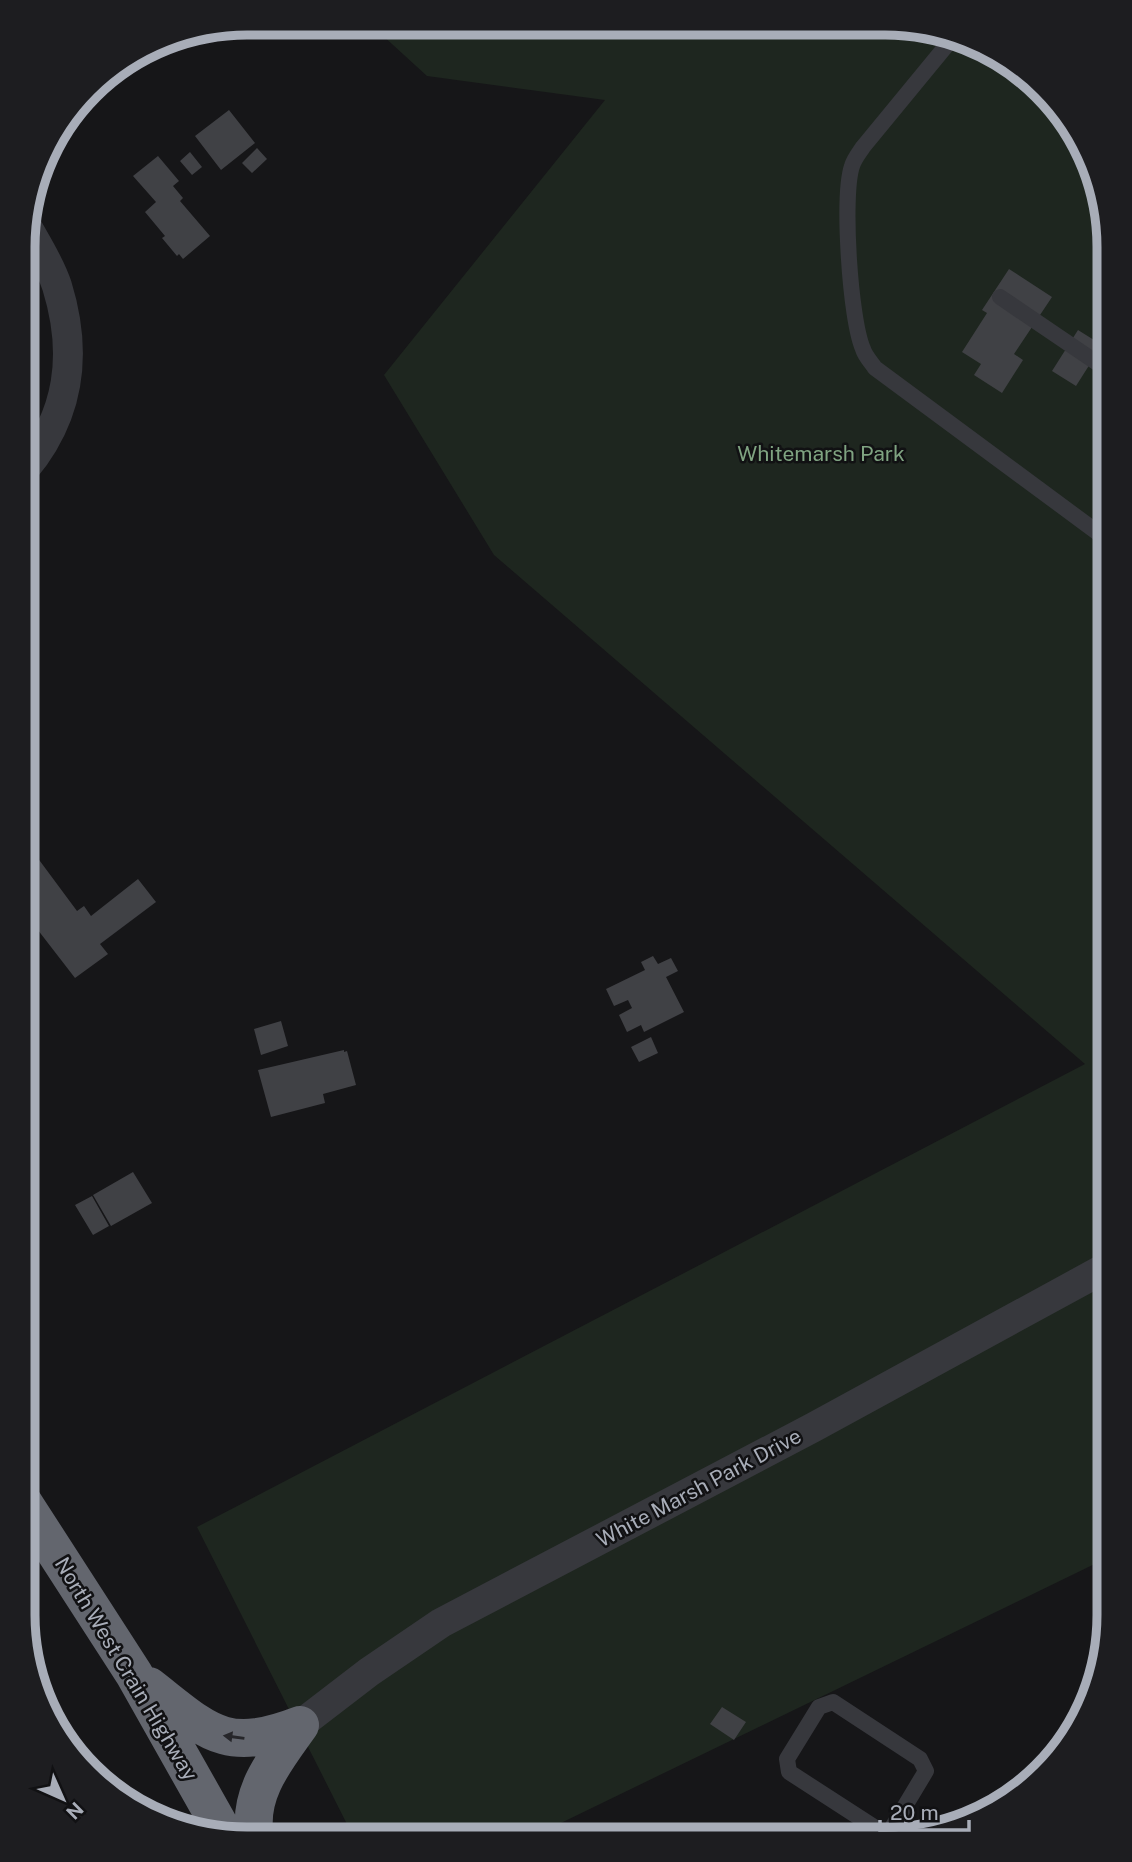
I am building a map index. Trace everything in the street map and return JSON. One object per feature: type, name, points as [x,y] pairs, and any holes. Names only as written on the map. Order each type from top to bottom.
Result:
[{"type":"highway","name":"North West Crain Highway","points":[[35,1521],[134,1674],[219,1825]]},
{"type":"highway","points":[[134,1674],[196,1723],[218,1734],[254,1738],[274,1735],[300,1725]]},
{"type":"highway","points":[[254,1827],[253,1819],[259,1791],[272,1766],[300,1725]]},
{"type":"street","points":[[35,243],[57,284],[65,319],[69,374],[56,418],[35,456]]},
{"type":"street","name":"White Marsh Park Drive","points":[[300,1725],[369,1672],[441,1623],[814,1427],[1097,1273]]},
{"type":"lane","points":[[947,45],[863,147],[852,165],[848,196],[850,263],[856,323],[863,349],[874,368],[1097,532]]},
{"type":"lane","points":[[1000,297],[1097,363]]},
{"type":"lane","points":[[874,1827],[789,1772],[787,1759],[819,1707],[833,1702],[920,1759],[926,1771],[895,1826]]},
{"type":"green space","name":"Whitemarsh Park","points":[[382,35],[885,35],[940,42],[991,63],[1035,97],[1053,118],[1069,141],[1090,192],[1097,247],[1097,1563],[553,1827],[348,1827],[197,1527],[1085,1064],[494,555],[384,375],[605,100],[427,76]]},
{"type":"building","points":[[229,110],[255,143],[221,170],[195,136]]},
{"type":"building","points":[[257,148],[267,159],[252,173],[242,163]]},
{"type":"building","points":[[190,152],[202,167],[192,175],[180,161]]},
{"type":"building","points":[[158,156],[179,181],[173,186],[183,198],[180,201],[210,236],[183,259],[179,254],[177,256],[162,238],[165,236],[145,212],[156,202],[133,176]]},
{"type":"building","points":[[1009,269],[1052,297],[1014,354],[1023,360],[1002,393],[974,375],[981,364],[962,352],[987,313],[982,310]]},
{"type":"building","points":[[1078,330],[1097,342],[1097,353],[1076,386],[1052,371]]},
{"type":"building","points":[[35,854],[77,911],[84,906],[91,916],[138,879],[156,902],[100,944],[108,954],[75,978],[35,926]]},
{"type":"building","points":[[653,956],[658,964],[671,958],[678,971],[666,977],[684,1012],[644,1032],[641,1025],[627,1032],[619,1015],[632,1008],[628,1000],[614,1006],[606,989],[645,970],[641,962]]},
{"type":"building","points":[[281,1021],[288,1046],[261,1055],[254,1029]]},
{"type":"building","points":[[651,1037],[658,1053],[639,1062],[631,1047]]},
{"type":"building","points":[[347,1051],[356,1085],[323,1094],[325,1103],[271,1117],[258,1070]]},
{"type":"building","points":[[133,1172],[152,1203],[111,1226],[93,1195]]},
{"type":"building","points":[[92,1196],[109,1226],[93,1235],[75,1205]]},
{"type":"building","points":[[722,1707],[746,1722],[734,1740],[710,1724]]}]
